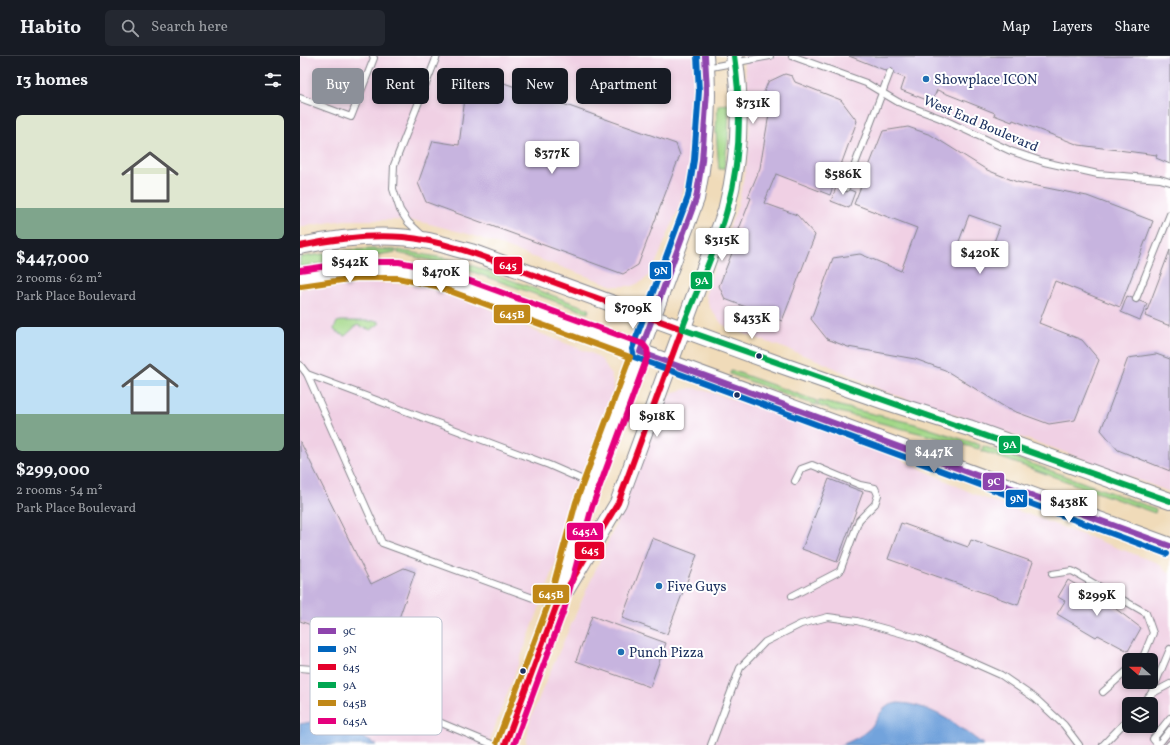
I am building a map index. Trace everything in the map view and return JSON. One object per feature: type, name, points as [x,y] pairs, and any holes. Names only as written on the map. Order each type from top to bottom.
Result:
[{"type":"street","points":[[556,607],[618,503],[726,211],[733,186],[739,145],[739,90],[735,59]]},
{"type":"street","points":[[505,745],[556,607],[591,483],[696,199],[702,161],[707,91],[706,62]]},
{"type":"street","points":[[300,246],[334,239],[366,236],[429,241],[471,252],[884,401],[969,428],[1170,501]]},
{"type":"street","points":[[300,278],[356,270],[398,270],[438,278],[1170,546]]},
{"type":"lane","points":[[300,98],[351,117],[374,58],[373,56]]},
{"type":"lane","points":[[429,241],[408,222],[400,210],[393,189],[394,165],[437,56]]},
{"type":"lane","points":[[706,62],[770,56]]},
{"type":"lane","name":"West End Boulevard","points":[[792,56],[866,83],[898,102],[940,118],[1011,151],[1044,162],[1098,174],[1160,179],[1170,182]]},
{"type":"lane","points":[[846,188],[890,72]]},
{"type":"lane","points":[[1136,299],[1170,214]]},
{"type":"lane","points":[[300,365],[307,374],[382,543],[556,607]]},
{"type":"lane","points":[[307,374],[542,462],[591,483]]},
{"type":"lane","points":[[792,596],[840,571],[859,520],[875,504],[878,495],[875,488],[860,485],[812,465],[801,469],[795,481]]},
{"type":"lane","points":[[1052,574],[1072,571],[1146,613],[1153,633],[1145,653]]},
{"type":"lane","points":[[711,745],[740,668],[765,642],[801,624],[828,618],[857,620],[918,638],[1001,674],[1036,698],[1064,725],[1079,745]]},
{"type":"lane","points":[[1148,697],[1151,694],[1170,649]]},
{"type":"lane","points":[[300,668],[310,669]]},
{"type":"lane","points":[[1103,692],[1122,675]]},
{"type":"lane","points":[[1151,694],[1170,684]]},
{"type":"lane","points":[[1170,718],[1153,739],[1158,745],[1170,730]]},
{"type":"lane","points":[[442,723],[494,745]]},
{"type":"lane","points":[[1103,745],[1122,725]]},
{"type":"shaded area","points":[[300,56],[694,56],[696,110],[689,169],[678,210],[652,272],[643,281],[632,286],[614,286],[472,235],[422,222],[393,220],[344,220],[300,227]]},
{"type":"shaded area","points":[[743,56],[1170,56],[1170,492],[1053,448],[886,392],[817,360],[729,328],[722,324],[710,308],[706,296],[707,288],[738,205],[747,162],[750,122],[748,89]]},
{"type":"shaded area","points":[[356,281],[419,285],[460,296],[482,305],[534,331],[593,354],[602,360],[611,375],[613,384],[612,398],[549,582],[488,745],[300,745],[300,289]]},
{"type":"shaded area","points":[[691,388],[700,389],[804,422],[883,451],[978,496],[1158,563],[1170,574],[1170,745],[526,745],[530,720],[618,519],[662,404],[674,392]]},
{"type":"green space","points":[[729,104],[728,139],[724,169],[719,169],[716,131],[718,105]]},
{"type":"green space","points":[[348,250],[396,250],[396,252],[300,267],[300,258],[302,257]]},
{"type":"green space","points":[[398,250],[460,261],[589,309],[588,313],[456,266],[398,253]]},
{"type":"green space","points":[[378,321],[380,323],[371,330],[357,325],[345,336],[336,332],[334,329],[337,322]]},
{"type":"green space","points":[[731,370],[817,401],[815,405],[730,374]]},
{"type":"green space","points":[[819,401],[915,424],[980,445],[979,449],[832,410],[817,405]]},
{"type":"green space","points":[[983,446],[1156,509],[1155,513],[982,451]]},
{"type":"water","points":[[898,703],[922,707],[944,717],[984,745],[841,745],[863,734],[873,725],[883,710]]},
{"type":"water","points":[[310,722],[310,735],[358,735],[377,745],[300,745],[300,724]]},
{"type":"building","points":[[849,56],[1170,56],[1170,164],[1156,158],[1157,155],[1079,145],[1013,120],[1012,122],[994,115],[995,113],[937,90],[932,102],[901,90],[905,78]]},
{"type":"building","points":[[785,74],[792,76],[795,82],[841,100],[857,121],[830,195],[776,174],[764,203],[797,215],[815,235],[782,321],[725,299],[719,286],[741,230],[739,229],[751,198],[748,197],[760,168],[770,108],[762,105],[765,96],[763,95],[768,82]]},
{"type":"building","points":[[504,83],[512,86],[512,104],[563,104],[676,144],[680,155],[638,265],[623,274],[426,202],[418,183],[433,141],[459,145],[464,104],[504,104]]},
{"type":"building","points":[[908,127],[931,135],[987,170],[1017,182],[1087,196],[1153,221],[1120,307],[1055,281],[1039,323],[1082,340],[1099,360],[1075,420],[1049,424],[1008,409],[945,370],[915,359],[848,347],[827,339],[811,319],[833,258],[860,254],[901,271],[917,228],[854,204],[883,131]],"holes":[[[969,215],[1000,226],[989,255],[958,244]]]},
{"type":"building","points":[[837,185],[855,192],[849,208],[831,201]]},
{"type":"building","points":[[1170,250],[1170,326],[1145,316]]},
{"type":"building","points":[[1127,296],[1147,304],[1140,320],[1121,312]]},
{"type":"building","points":[[1156,354],[1170,359],[1170,471],[1118,450],[1101,430],[1128,358]]},
{"type":"building","points":[[300,441],[371,584],[404,568],[415,572],[399,617],[310,617],[310,625],[300,621]]},
{"type":"building","points":[[829,479],[863,492],[837,562],[802,549]]},
{"type":"building","points":[[901,523],[968,547],[971,540],[1033,562],[1018,605],[888,559]]},
{"type":"building","name":"Five Guys","points":[[652,538],[697,555],[667,634],[622,618]]},
{"type":"building","points":[[1068,580],[1112,606],[1141,628],[1128,651],[1098,635],[1096,637],[1057,614],[1065,601],[1058,597]]},
{"type":"building","name":"Punch Pizza","points":[[592,616],[666,643],[650,687],[576,661]]},
{"type":"transit line","name":"9N","points":[[697,56],[699,91],[694,160],[688,197],[632,349],[634,357],[1167,554]]},
{"type":"transit line","name":"9C","points":[[705,56],[707,91],[702,161],[696,199],[640,352],[1170,546]]},
{"type":"transit line","name":"9A","points":[[734,56],[737,75],[739,133],[732,191],[723,225],[682,329],[1170,501]]},
{"type":"transit line","name":"645","points":[[300,246],[338,239],[377,236],[403,237],[436,242],[484,257],[682,329],[618,503],[556,607],[505,745]]},
{"type":"transit line","name":"645A","points":[[300,270],[355,262],[399,262],[440,270],[643,344],[647,349],[648,355],[592,507],[564,610],[514,745]]},
{"type":"transit line","name":"645B","points":[[301,286],[356,278],[398,278],[436,286],[630,357],[576,502],[548,605],[497,742]]},
{"type":"place","name":"Showplace ICON","points":[[926,79]]},
{"type":"place","name":"Five Guys","points":[[659,586]]},
{"type":"place","name":"Punch Pizza","points":[[621,652]]}]
